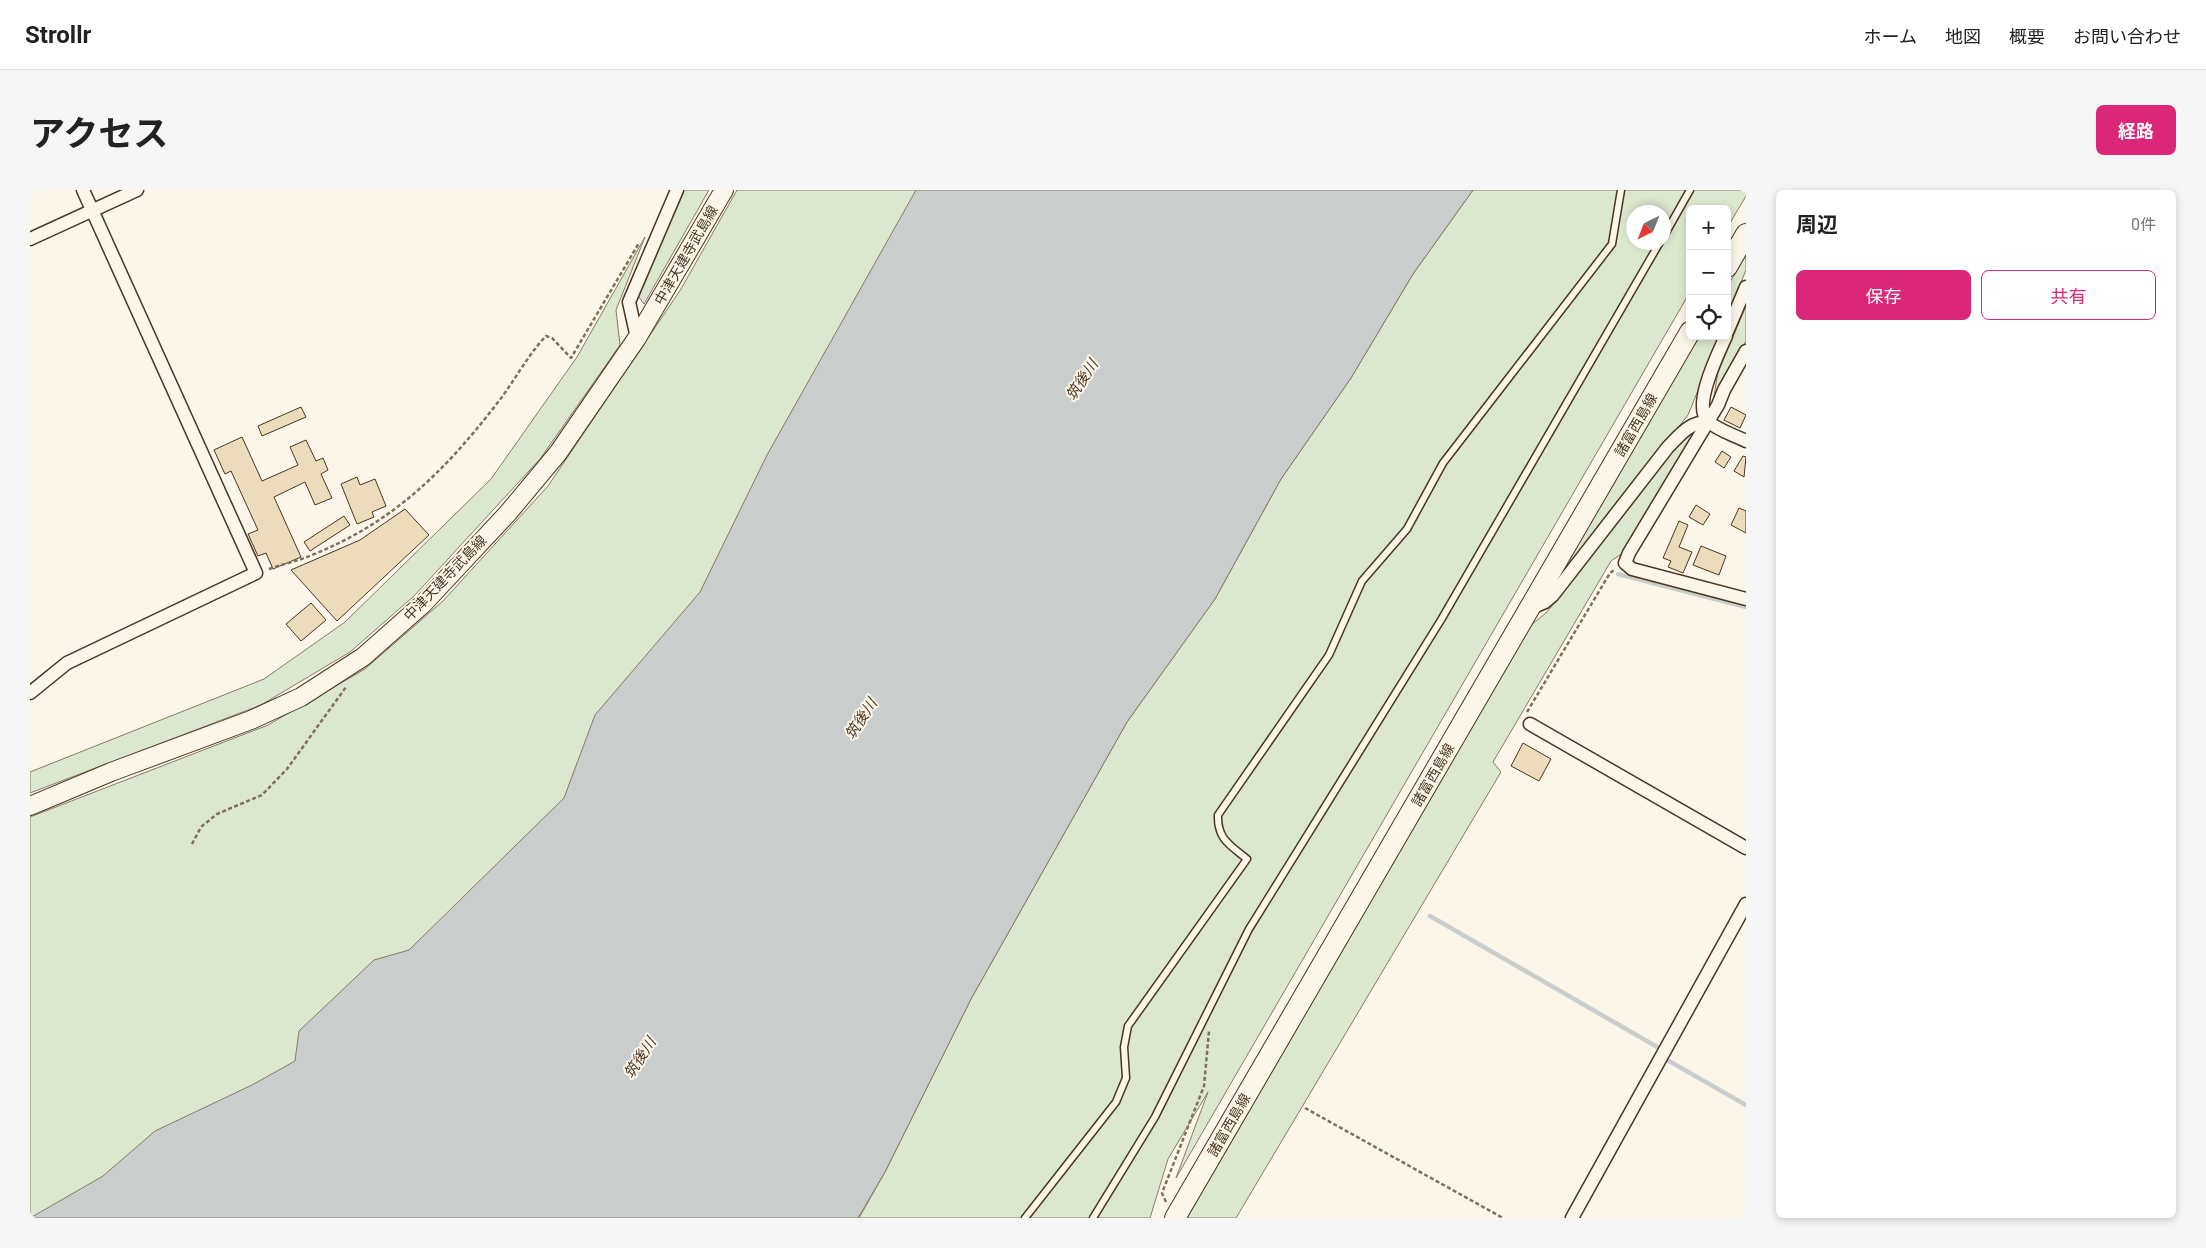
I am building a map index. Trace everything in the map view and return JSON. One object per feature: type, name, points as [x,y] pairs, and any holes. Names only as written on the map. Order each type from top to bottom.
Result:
[{"type":"main road","name":"中津天建寺武島線","points":[[30,806],[111,772],[251,720],[301,697],[363,657],[423,604],[508,513],[558,453],[637,338],[724,190]]},
{"type":"main road","points":[[1731,260],[1746,234]]},
{"type":"main road","name":"諸富西島線","points":[[1177,1214],[1686,339]]},
{"type":"street","points":[[30,693],[67,663],[256,573],[83,190]]},
{"type":"street","points":[[30,239],[136,190]]},
{"type":"street","points":[[637,338],[628,302],[677,190]]},
{"type":"street","points":[[1731,323],[1746,287]]},
{"type":"street","points":[[1708,422],[1703,414],[1701,403],[1724,340]]},
{"type":"street","points":[[1746,351],[1708,422],[1629,552],[1625,563],[1632,569],[1746,599]]},
{"type":"street","points":[[1529,609],[1545,602],[1553,595],[1668,447],[1689,426],[1698,422],[1708,422],[1746,441]]},
{"type":"street","points":[[1530,724],[1746,848]]},
{"type":"street","points":[[1572,1218],[1746,904]]},
{"type":"lane","points":[[1025,1218],[1116,1102],[1126,1078],[1124,1047],[1128,1026],[1247,859],[1222,838],[1218,826],[1218,815],[1329,655],[1362,581],[1408,529],[1443,463],[1612,244],[1621,190]]},
{"type":"lane","points":[[1671,224],[1690,190]]},
{"type":"lane","points":[[1092,1218],[1156,1117],[1250,929],[1441,620],[1655,250]]},
{"type":"path","points":[[256,573],[312,556],[360,531],[400,507],[427,484],[462,448],[546,336],[552,338],[571,358],[640,241]]},
{"type":"path","points":[[1530,724],[1525,715],[1610,573],[1625,563]]},
{"type":"path","points":[[192,844],[200,827],[217,814],[262,794],[287,769],[347,686]]},
{"type":"path","points":[[1177,1214],[1166,1203],[1162,1193],[1204,1086],[1210,1035],[1208,1016]]},
{"type":"path","points":[[1305,1108],[1503,1218]]},
{"type":"green space","points":[[683,190],[709,190],[644,304],[636,293]]},
{"type":"green space","points":[[737,190],[948,190],[785,478],[482,942],[88,1218],[30,1218],[30,817],[268,725],[365,669],[443,601],[548,486],[681,289]]},
{"type":"green space","points":[[1473,190],[1746,190],[1746,196],[1731,221],[1731,205],[1686,205],[1686,299],[1176,1178],[1208,1092],[1168,1159],[1150,1218],[859,1218],[885,1172],[971,999],[1127,722],[1215,599],[1281,479],[1351,378],[1413,274]]},
{"type":"green space","points":[[645,237],[616,310],[620,345],[540,459],[414,596],[350,652],[261,705],[30,793],[30,772],[264,679],[345,622],[491,479],[577,357]]},
{"type":"green space","points":[[1746,255],[1746,270],[1731,307],[1731,280]]},
{"type":"green space","points":[[1746,306],[1746,341],[1713,402],[1718,372]]},
{"type":"green space","points":[[1696,340],[1718,340],[1688,415],[1557,580]]},
{"type":"green space","points":[[1697,430],[1623,553],[1611,561],[1493,762],[1501,772],[1236,1218],[1187,1218],[1531,625],[1546,613],[1682,439]]},
{"type":"water","name":"筑後川","points":[[916,190],[1473,190],[1413,274],[1351,378],[1281,479],[1215,599],[1127,722],[971,999],[885,1172],[858,1218],[30,1218],[103,1176],[155,1131],[252,1085],[295,1061],[299,1031],[374,960],[409,950],[564,798],[595,715],[700,592],[767,455]]},
{"type":"building","points":[[301,407],[306,417],[262,436],[258,426]]},
{"type":"building","points":[[1731,407],[1746,415],[1740,428],[1724,420]]},
{"type":"building","points":[[242,437],[262,481],[298,465],[290,447],[306,440],[316,461],[323,458],[328,470],[321,474],[332,498],[315,505],[305,482],[274,497],[301,557],[273,569],[266,553],[258,556],[248,534],[258,530],[231,471],[225,474],[214,450]]},
{"type":"building","points":[[1722,451],[1731,457],[1724,468],[1715,462]]},
{"type":"building","points":[[1743,456],[1746,457],[1744,477],[1734,471]]},
{"type":"building","points":[[357,477],[360,485],[375,479],[386,506],[372,512],[374,517],[357,524],[341,484]]},
{"type":"building","points":[[1696,505],[1710,514],[1703,525],[1689,517]]},
{"type":"building","points":[[1739,508],[1746,511],[1746,533],[1731,525]]},
{"type":"building","points":[[405,509],[429,535],[337,621],[291,570],[360,540]]},
{"type":"building","points":[[344,516],[350,525],[310,551],[304,542]]},
{"type":"building","points":[[1679,521],[1688,525],[1679,547],[1692,552],[1683,573],[1668,567],[1671,561],[1663,558]]},
{"type":"building","points":[[1701,546],[1726,556],[1719,575],[1693,565]]},
{"type":"building","points":[[311,603],[326,620],[301,641],[286,624]]},
{"type":"building","points":[[1523,743],[1551,759],[1539,781],[1511,766]]},
{"type":"waterway","points":[[1618,574],[1746,607]]},
{"type":"waterway","points":[[1430,916],[1659,1048]]},
{"type":"waterway","points":[[1669,1061],[1746,1105]]}]
